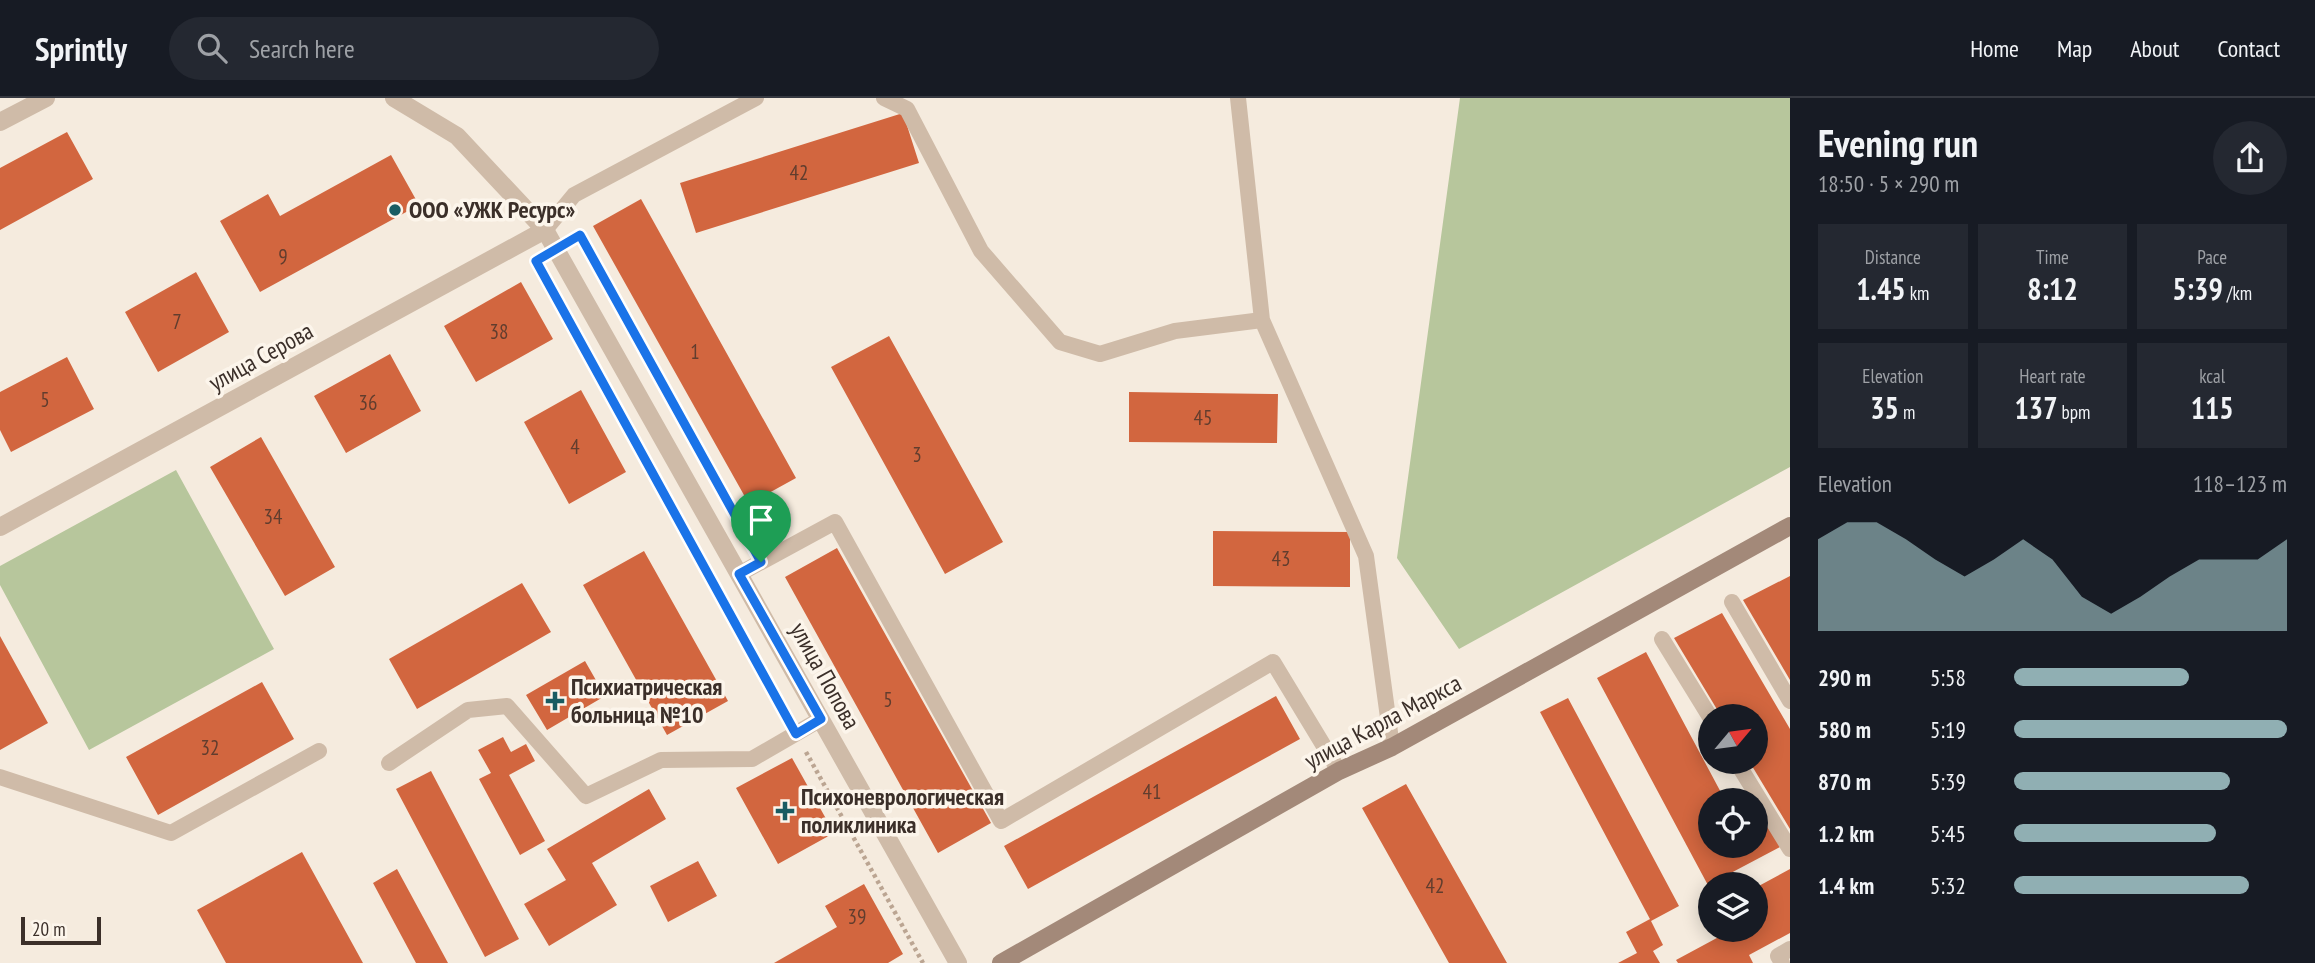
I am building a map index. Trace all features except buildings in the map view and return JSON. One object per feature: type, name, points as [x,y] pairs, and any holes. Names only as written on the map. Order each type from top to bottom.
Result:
[{"type":"main road","name":"улица Карла Маркса","points":[[1001,963],[1339,771],[1392,747],[1790,526]]},
{"type":"street","points":[[0,122],[46,98]]},
{"type":"street","name":"улица Попова","points":[[394,98],[457,136],[545,230],[958,963]]},
{"type":"street","name":"улица Серова","points":[[0,527],[545,230]]},
{"type":"lane","points":[[545,230],[574,195],[756,98]]},
{"type":"lane","points":[[884,98],[907,109],[981,251],[1060,342],[1100,354],[1175,331],[1262,320]]},
{"type":"lane","points":[[1238,98],[1262,320],[1366,556],[1392,747]]},
{"type":"lane","points":[[739,574],[835,522],[1002,821],[1273,662],[1339,771]]},
{"type":"lane","points":[[1732,601],[1790,701]]},
{"type":"lane","points":[[1662,639],[1701,704]]},
{"type":"lane","points":[[389,762],[468,710],[507,706],[586,796],[661,760],[752,759],[821,719]]},
{"type":"lane","points":[[0,777],[171,833],[319,751]]},
{"type":"lane","points":[[1744,774],[1790,849]]},
{"type":"lane","points":[[1782,963],[1778,956],[1790,949]]},
{"type":"path","points":[[556,249],[580,235],[761,562]]},
{"type":"path","points":[[636,442],[923,963]]},
{"type":"green space","points":[[1460,98],[1790,98],[1790,467],[1459,649],[1397,558]]},
{"type":"green space","points":[[176,470],[274,649],[89,750],[0,585],[0,566]]},
{"type":"place","name":"ООО «УЖК Ресурс»","points":[[395,210]]},
{"type":"place","name":"Психиатрическая больница №10","points":[[555,701]]},
{"type":"place","name":"Психоневрологическая поликлиника","points":[[785,811]]},
{"type":"route","points":[[580,235],[761,562],[739,574],[821,719],[796,734],[536,261],[580,235]]}]
